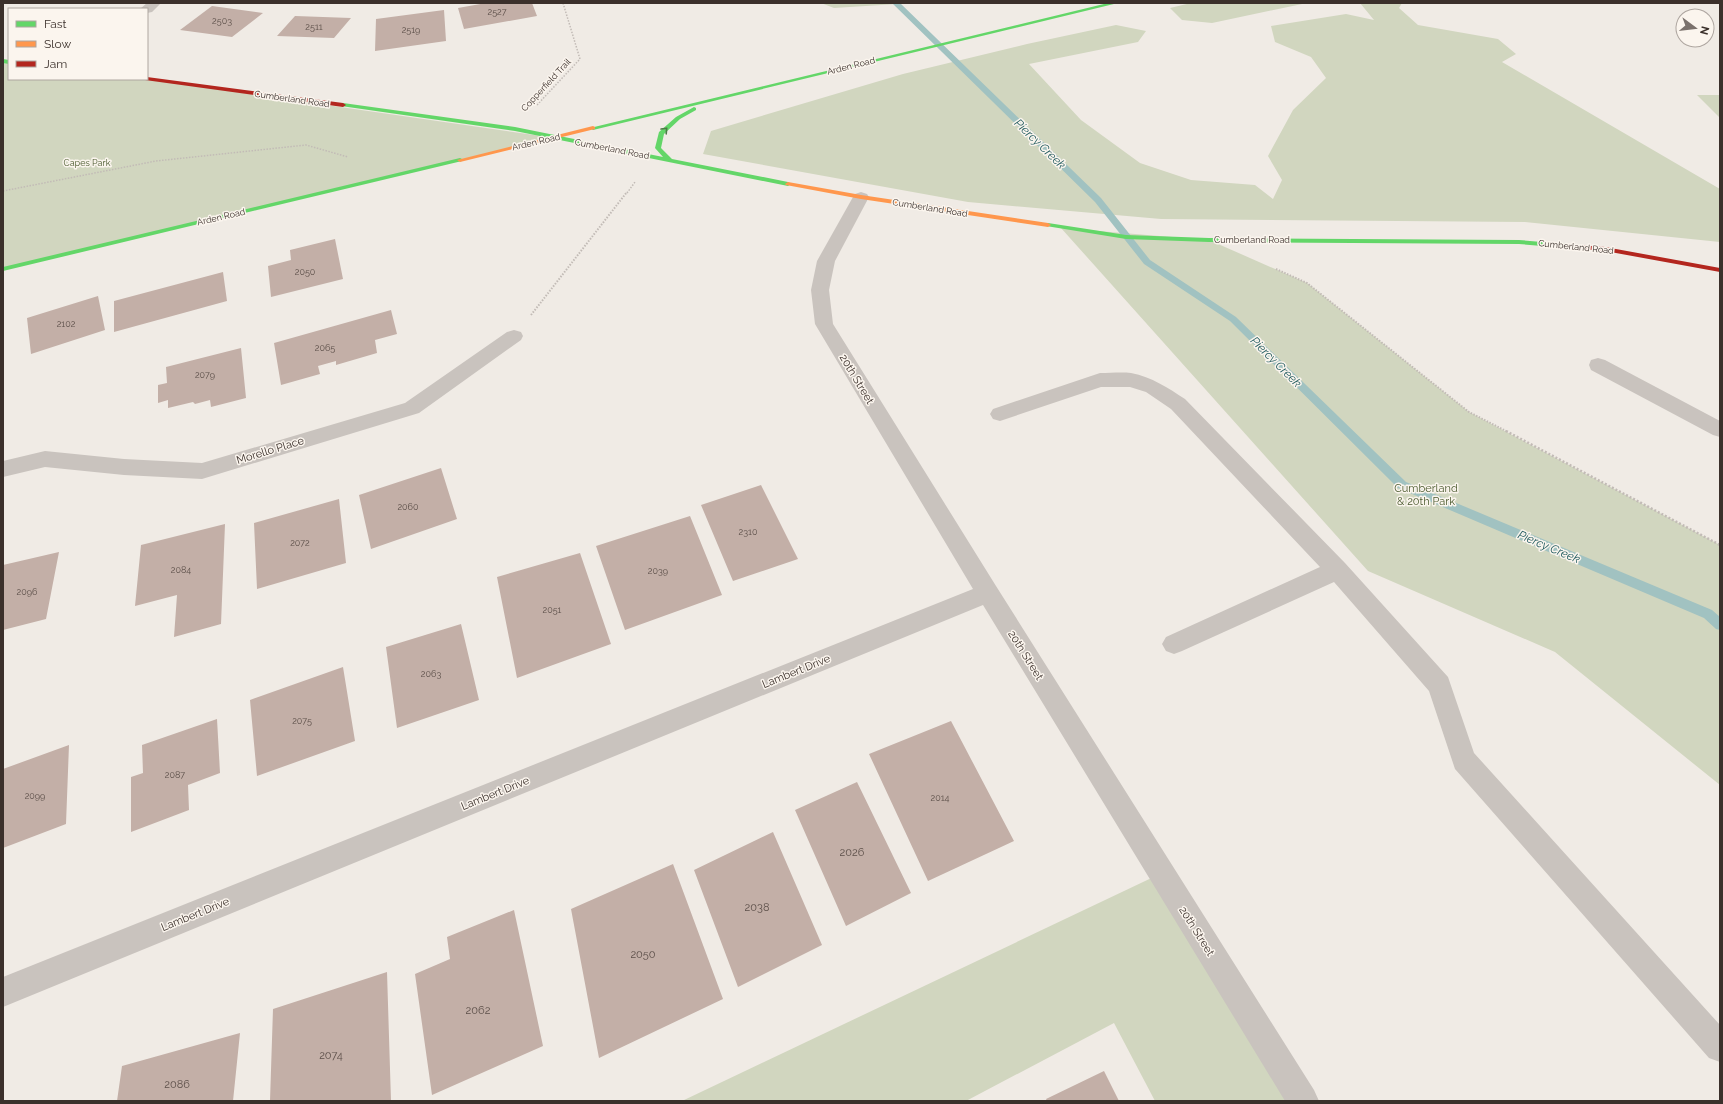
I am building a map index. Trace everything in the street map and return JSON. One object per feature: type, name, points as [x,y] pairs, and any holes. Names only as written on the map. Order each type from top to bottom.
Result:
[{"type":"street","name":"Arden Road","points":[[3,269],[1115,3]]},
{"type":"street","name":"Cumberland Road","points":[[148,79],[515,129],[654,158],[861,197],[1126,237],[1209,240],[1519,242],[1605,250],[1720,270]]},
{"type":"street","points":[[671,161],[658,148],[661,133],[678,118],[706,101]]},
{"type":"street","name":"20th Street","points":[[861,197],[826,261],[820,290],[824,324],[988,593],[1303,1101]]},
{"type":"street","name":"Morello Place","points":[[3,469],[45,459],[124,467],[202,471],[412,408],[514,336]]},
{"type":"street","points":[[1598,364],[1720,430]]},
{"type":"street","points":[[1000,414],[1100,380],[1131,380],[1153,387],[1178,404],[1337,570],[1439,685],[1464,760],[1720,1047]]},
{"type":"street","points":[[1174,644],[1337,570]]},
{"type":"street","name":"Lambert Drive","points":[[3,992],[988,593]]},
{"type":"path","name":"Copperfield Trail","points":[[515,129],[580,59],[563,3]]},
{"type":"path","points":[[3,191],[156,161],[306,145],[351,158]]},
{"type":"path","points":[[514,336],[654,158]]},
{"type":"path","points":[[1272,268],[1307,283],[1469,412],[1720,545]]},
{"type":"green space","points":[[821,3],[913,3],[834,8]]},
{"type":"green space","points":[[1191,3],[1307,3],[1212,23],[1182,20],[1170,8]]},
{"type":"green space","points":[[1360,3],[1402,3],[1399,8],[1418,25],[1498,39],[1516,54],[1502,62],[1720,189],[1720,242],[1525,222],[1161,219],[968,202],[703,154],[711,131],[903,74],[1027,44],[1116,25],[1146,31],[1138,42],[1029,64],[1081,120],[1140,163],[1191,180],[1255,185],[1273,199],[1282,180],[1268,156],[1293,110],[1326,78],[1311,57],[1275,42],[1271,26],[1346,14],[1374,20]]},
{"type":"green space","name":"Capes Park","points":[[3,61],[8,62],[8,80],[148,79],[555,138],[3,269]]},
{"type":"green space","points":[[1697,95],[1720,95],[1720,118]]},
{"type":"green space","name":"Cumberland & 20th Park","points":[[1061,228],[1209,240],[1307,283],[1469,412],[1720,545],[1720,785],[1555,652],[1368,571]]},
{"type":"green space","points":[[1162,873],[1303,1101],[1155,1101],[1114,1023],[966,1101],[682,1101]]},
{"type":"building","points":[[486,3],[532,3],[537,16],[464,29],[458,8]]},
{"type":"building","points":[[212,6],[263,13],[232,37],[180,30]]},
{"type":"building","points":[[444,10],[446,41],[375,51],[376,19]]},
{"type":"building","points":[[295,16],[351,18],[334,38],[277,36]]},
{"type":"building","points":[[335,239],[343,279],[271,297],[268,266],[291,260],[290,250]]},
{"type":"building","points":[[223,272],[227,301],[114,332],[114,301]]},
{"type":"building","points":[[98,296],[105,330],[31,354],[27,318]]},
{"type":"building","points":[[391,310],[397,334],[375,340],[377,353],[336,365],[336,361],[318,366],[320,374],[281,385],[274,343]]},
{"type":"building","points":[[241,348],[246,398],[211,407],[210,400],[195,404],[193,402],[168,408],[168,400],[158,403],[158,385],[167,383],[166,367]]},
{"type":"building","points":[[441,468],[457,519],[371,549],[359,495]]},
{"type":"building","points":[[761,485],[798,559],[733,581],[701,505]]},
{"type":"building","points":[[339,499],[346,563],[257,589],[254,523]]},
{"type":"building","points":[[690,516],[722,595],[625,630],[596,546]]},
{"type":"building","points":[[225,524],[221,624],[174,637],[177,595],[135,606],[141,545]]},
{"type":"building","points":[[59,552],[46,619],[3,630],[3,565]]},
{"type":"building","points":[[580,553],[611,644],[517,678],[497,577]]},
{"type":"building","points":[[461,624],[479,700],[397,728],[386,647]]},
{"type":"building","points":[[343,667],[355,741],[257,776],[250,700]]},
{"type":"building","points":[[217,719],[220,773],[188,785],[189,810],[131,832],[131,777],[143,773],[142,745]]},
{"type":"building","points":[[951,721],[1014,841],[928,881],[869,754]]},
{"type":"building","points":[[69,745],[66,824],[3,848],[3,769]]},
{"type":"building","points":[[857,782],[911,893],[846,926],[795,810]]},
{"type":"building","points":[[773,832],[822,945],[738,987],[694,870]]},
{"type":"building","points":[[673,864],[723,999],[599,1058],[571,909]]},
{"type":"building","points":[[514,910],[543,1046],[432,1095],[415,974],[450,959],[447,937]]},
{"type":"building","points":[[387,972],[391,1101],[270,1101],[273,1009]]},
{"type":"building","points":[[240,1033],[233,1101],[117,1101],[122,1066]]},
{"type":"building","points":[[1104,1071],[1119,1101],[1047,1101],[1046,1099]]},
{"type":"waterway","name":"Piercy Creek","points":[[896,3],[1098,200],[1147,262],[1233,319],[1402,485],[1708,614],[1720,625]]},
{"type":"traffic: fast","points":[[593,128],[1115,3]]},
{"type":"traffic: fast","points":[[3,61],[8,62]]},
{"type":"traffic: fast","points":[[343,105],[515,129],[788,184]]},
{"type":"traffic: fast","points":[[671,161],[658,148],[661,133],[678,118],[694,109]]},
{"type":"traffic: fast","points":[[3,269],[460,160]]},
{"type":"traffic: fast","points":[[1048,225],[1126,237],[1209,240],[1519,242],[1566,246]]},
{"type":"traffic: slow","points":[[460,160],[593,128]]},
{"type":"traffic: slow","points":[[788,184],[861,197],[1048,225]]},
{"type":"traffic: jam","points":[[148,79],[343,105]]},
{"type":"traffic: jam","points":[[1566,246],[1605,249],[1720,270]]}]
